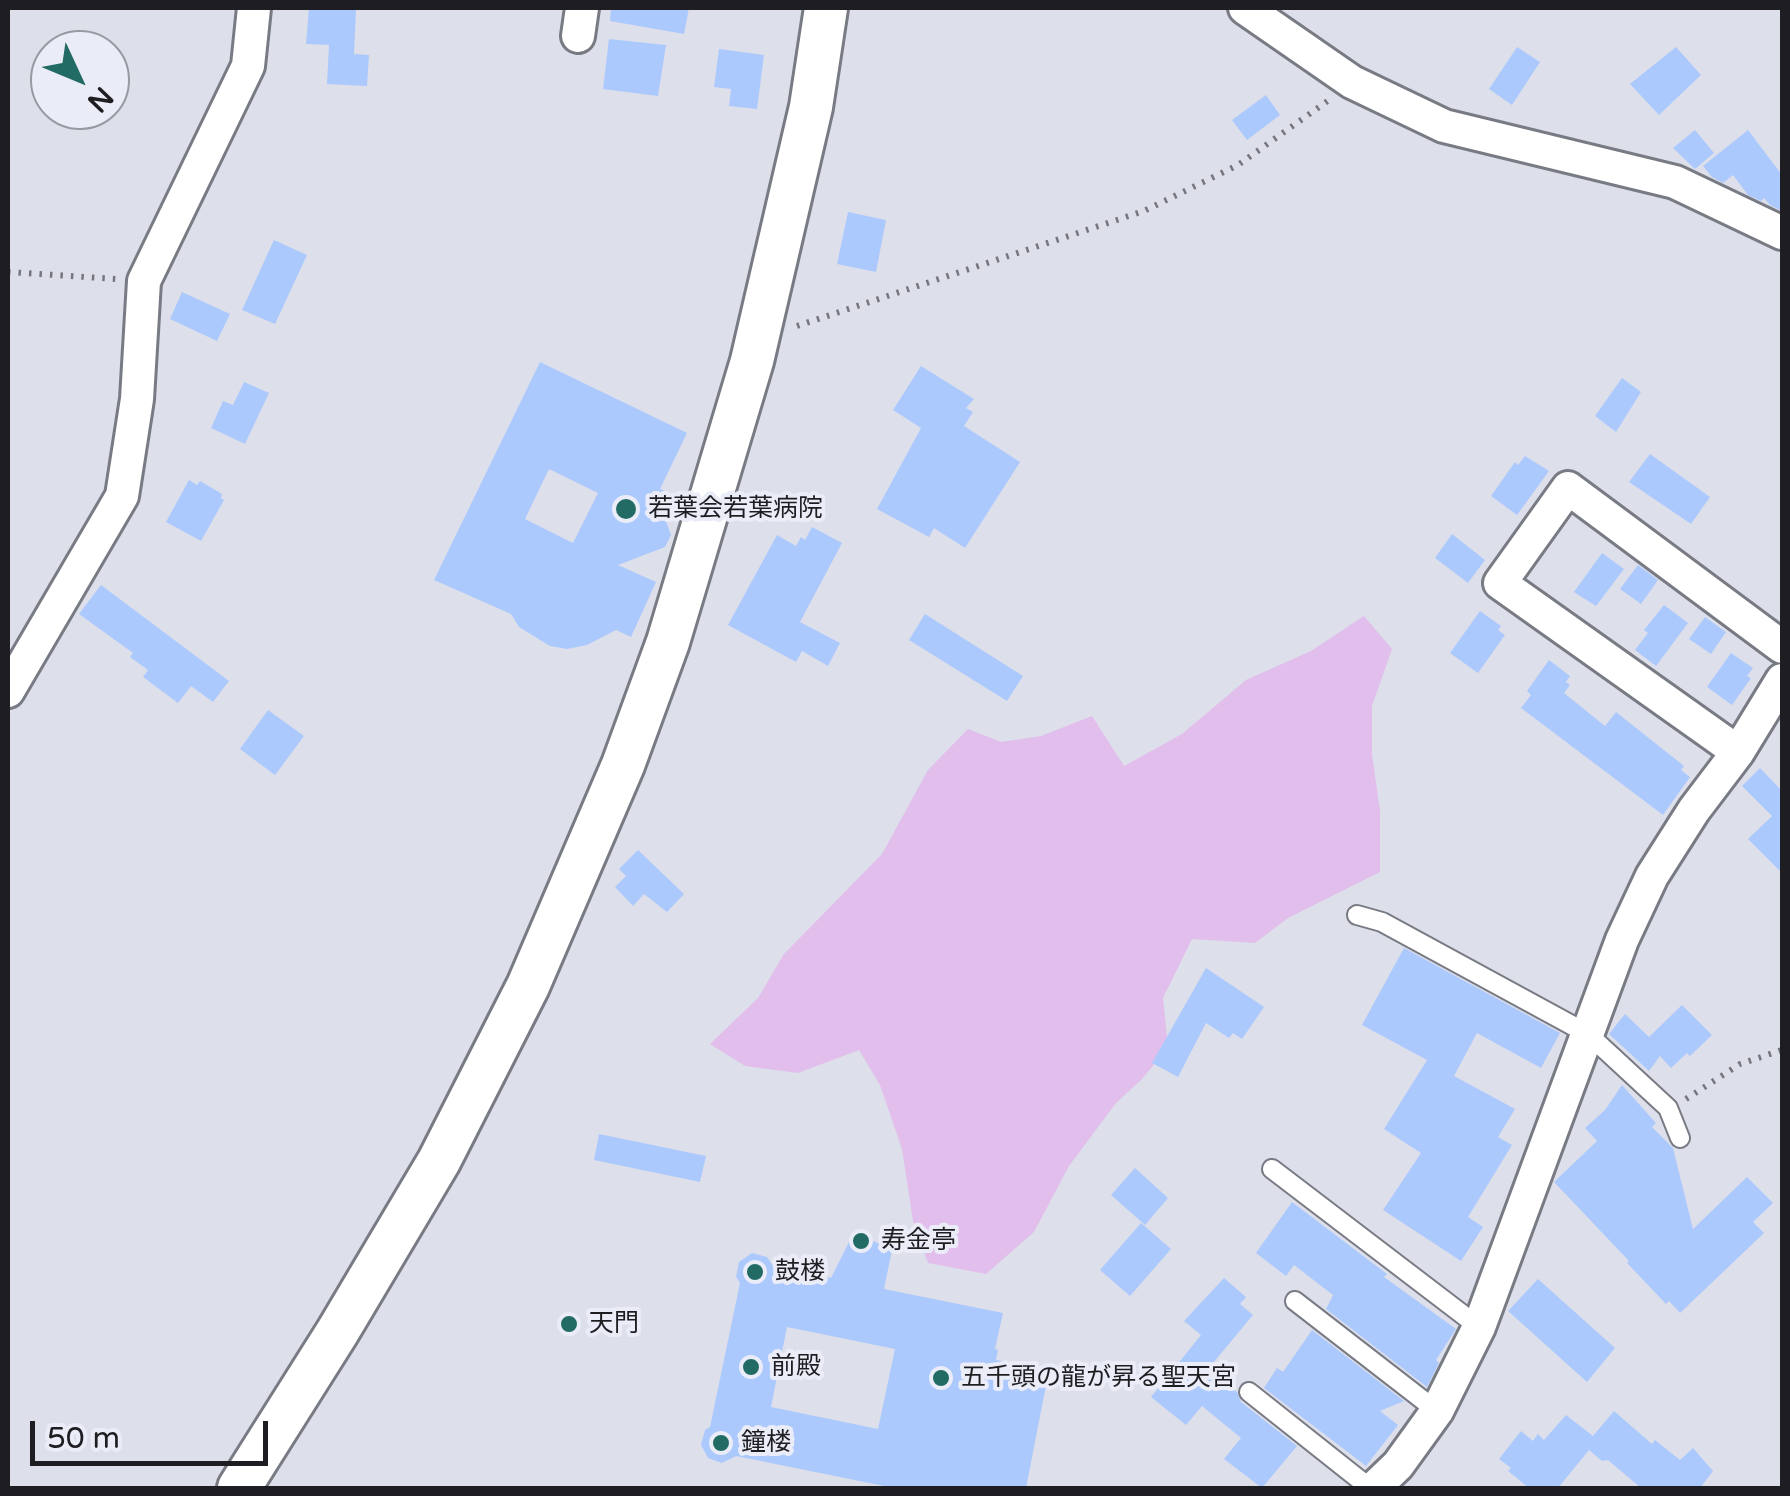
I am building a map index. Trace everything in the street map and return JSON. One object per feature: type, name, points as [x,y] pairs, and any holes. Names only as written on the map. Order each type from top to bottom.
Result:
[{"type":"street","points":[[8,691],[122,496],[137,399],[144,281],[248,66],[254,8]]},
{"type":"street","points":[[239,1488],[439,1160],[528,986],[623,765],[668,642],[758,339],[811,107],[826,8]]},
{"type":"street","points":[[1245,8],[1352,82],[1444,126],[1675,182],[1782,232]]},
{"type":"street","points":[[1738,752],[1500,583],[1568,488],[1782,647]]},
{"type":"street","points":[[1372,1488],[1398,1465],[1437,1411],[1480,1327],[1622,940],[1652,876],[1694,810],[1738,752],[1782,680]]},
{"type":"lane","points":[[1357,915],[1382,922],[1588,1034],[1668,1108],[1680,1138]]},
{"type":"lane","points":[[1272,1169],[1480,1327]]},
{"type":"lane","points":[[1295,1300],[1437,1411]]},
{"type":"lane","points":[[1249,1392],[1372,1488]]},
{"type":"path","points":[[758,339],[1144,211],[1238,165],[1352,82]]},
{"type":"path","points":[[8,272],[144,281]]},
{"type":"path","points":[[1668,1108],[1705,1089],[1740,1064],[1782,1050]]},
{"type":"shaded area","points":[[1364,616],[1392,649],[1372,706],[1380,872],[1288,918],[1255,943],[1192,939],[1163,998],[1168,1048],[1116,1103],[1069,1166],[1034,1232],[986,1274],[928,1263],[913,1221],[902,1149],[880,1085],[859,1050],[798,1073],[745,1066],[710,1044],[758,998],[784,954],[882,854],[928,770],[968,729],[1001,742],[1041,736],[1092,716],[1124,766],[1182,734],[1246,680],[1311,651]]},
{"type":"building","points":[[309,8],[356,8],[354,54],[369,55],[367,86],[327,84],[329,45],[306,44]]},
{"type":"building","points":[[611,8],[689,8],[684,34],[610,21]]},
{"type":"building","points":[[609,39],[666,45],[658,96],[603,89]]},
{"type":"building","points":[[1517,47],[1540,62],[1512,105],[1489,89]]},
{"type":"building","points":[[1676,47],[1701,75],[1659,115],[1630,84]]},
{"type":"building","points":[[719,49],[764,55],[757,109],[729,106],[731,89],[714,87]]},
{"type":"building","points":[[1266,95],[1280,115],[1247,140],[1232,120]]},
{"type":"building","points":[[1695,130],[1714,153],[1695,169],[1673,148]]},
{"type":"building","points":[[1748,130],[1782,175],[1782,211],[1764,198],[1761,201],[1748,195],[1733,175],[1723,183],[1703,166]]},
{"type":"building","points":[[848,212],[886,220],[876,272],[837,264]]},
{"type":"building","points":[[274,240],[307,255],[275,324],[242,310]]},
{"type":"building","points":[[182,292],[230,314],[217,341],[170,319]]},
{"type":"building","name":"若葉会若葉病院","points":[[540,362],[687,433],[660,489],[665,491],[658,499],[671,535],[665,547],[618,565],[656,582],[631,637],[616,630],[587,645],[567,649],[550,646],[519,627],[511,614],[434,580]],"holes":[[[549,469],[598,493],[573,543],[525,519]]]},
{"type":"building","points":[[921,366],[974,399],[966,408],[973,412],[964,426],[1020,462],[965,548],[934,528],[929,537],[877,509],[921,428],[893,410]]},
{"type":"building","points":[[1622,378],[1641,392],[1616,432],[1595,416]]},
{"type":"building","points":[[244,382],[269,393],[245,444],[211,428],[223,401],[233,405]]},
{"type":"building","points":[[1650,454],[1710,497],[1691,524],[1629,482]]},
{"type":"building","points":[[1525,456],[1549,471],[1517,515],[1491,496],[1515,462],[1518,465]]},
{"type":"building","points":[[189,480],[197,485],[200,481],[222,494],[224,500],[201,541],[166,522]]},
{"type":"building","points":[[812,527],[842,543],[800,622],[840,643],[828,666],[802,651],[796,662],[728,625],[777,535],[796,546],[801,537],[805,540]]},
{"type":"building","points":[[1452,534],[1485,560],[1468,583],[1435,558]]},
{"type":"building","points":[[1602,553],[1624,569],[1596,606],[1574,592]]},
{"type":"building","points":[[1638,565],[1658,580],[1641,604],[1620,589]]},
{"type":"building","points":[[101,585],[229,681],[213,702],[191,686],[178,703],[143,677],[148,670],[130,657],[133,653],[79,614]]},
{"type":"building","points":[[1664,605],[1688,623],[1656,666],[1635,650],[1648,633],[1644,630]]},
{"type":"building","points":[[1480,611],[1501,626],[1498,630],[1505,635],[1478,673],[1450,653]]},
{"type":"building","points":[[925,614],[1023,676],[1007,701],[909,640]]},
{"type":"building","points":[[1705,617],[1726,632],[1711,654],[1689,639]]},
{"type":"building","points":[[1731,653],[1753,668],[1747,676],[1751,678],[1732,705],[1707,687]]},
{"type":"building","points":[[1549,660],[1570,676],[1564,693],[1605,726],[1616,712],[1684,766],[1681,770],[1690,777],[1663,815],[1521,708],[1531,695],[1527,691]]},
{"type":"building","points":[[268,710],[304,736],[275,775],[240,749]]},
{"type":"building","points":[[1760,768],[1782,791],[1782,873],[1748,839],[1772,816],[1742,786]]},
{"type":"building","points":[[638,850],[684,894],[667,912],[644,894],[633,906],[615,887],[626,876],[619,869]]},
{"type":"building","points":[[1404,948],[1560,1033],[1541,1068],[1477,1033],[1454,1076],[1515,1109],[1498,1137],[1512,1145],[1468,1217],[1483,1227],[1461,1261],[1383,1210],[1421,1153],[1384,1129],[1427,1060],[1362,1025]]},
{"type":"building","points":[[1206,968],[1264,1007],[1242,1039],[1233,1033],[1229,1038],[1206,1023],[1178,1077],[1152,1063]]},
{"type":"building","points":[[1682,1005],[1712,1035],[1671,1068],[1660,1056],[1649,1071],[1609,1034],[1625,1014],[1649,1037]]},
{"type":"building","points":[[1622,1085],[1656,1123],[1652,1127],[1673,1148],[1693,1229],[1747,1177],[1773,1203],[1753,1222],[1764,1233],[1680,1313],[1669,1301],[1666,1304],[1554,1182],[1597,1141],[1585,1128],[1605,1110]]},
{"type":"building","points":[[599,1134],[706,1156],[700,1182],[594,1160]]},
{"type":"building","points":[[1135,1168],[1168,1198],[1145,1225],[1111,1195]]},
{"type":"building","points":[[1292,1202],[1456,1329],[1436,1360],[1439,1363],[1427,1387],[1326,1309],[1333,1295],[1294,1265],[1286,1276],[1256,1253]]},
{"type":"building","points":[[1141,1223],[1171,1249],[1130,1296],[1100,1270]]},
{"type":"building","name":"五千頭の龍が昇る聖天宮","points":[[854,1232],[892,1250],[884,1289],[1003,1313],[996,1360],[1049,1370],[1026,1488],[894,1488],[736,1456],[722,1463],[708,1458],[701,1445],[705,1430],[710,1427],[740,1283],[736,1277],[739,1262],[752,1253],[767,1257],[774,1267],[831,1278]],"holes":[[[787,1327],[895,1349],[878,1429],[771,1407]]]},
{"type":"building","points":[[1224,1278],[1246,1297],[1240,1304],[1253,1315],[1208,1369],[1237,1392],[1241,1402],[1297,1446],[1262,1488],[1224,1459],[1241,1438],[1202,1406],[1186,1425],[1151,1397],[1201,1335],[1184,1321]]},
{"type":"building","points":[[1538,1279],[1615,1348],[1587,1382],[1508,1311]]},
{"type":"building","points":[[1312,1330],[1404,1401],[1380,1411],[1398,1425],[1366,1466],[1264,1388],[1277,1368],[1283,1372]]},
{"type":"building","points":[[1614,1411],[1652,1444],[1655,1440],[1680,1460],[1693,1448],[1713,1471],[1700,1488],[1641,1488],[1608,1460],[1602,1461],[1589,1450],[1558,1488],[1529,1488],[1499,1459],[1521,1431],[1533,1441],[1538,1434],[1544,1440],[1566,1415],[1593,1436]]},
{"type":"place","name":"若葉会若葉病院","points":[[626,509]]},
{"type":"place","name":"寿金亭","points":[[861,1241]]},
{"type":"place","name":"鼓楼","points":[[755,1272]]},
{"type":"place","name":"天門","points":[[569,1324]]},
{"type":"place","name":"前殿","points":[[751,1367]]},
{"type":"place","name":"五千頭の龍が昇る聖天宮","points":[[941,1378]]},
{"type":"place","name":"鐘楼","points":[[721,1443]]}]
